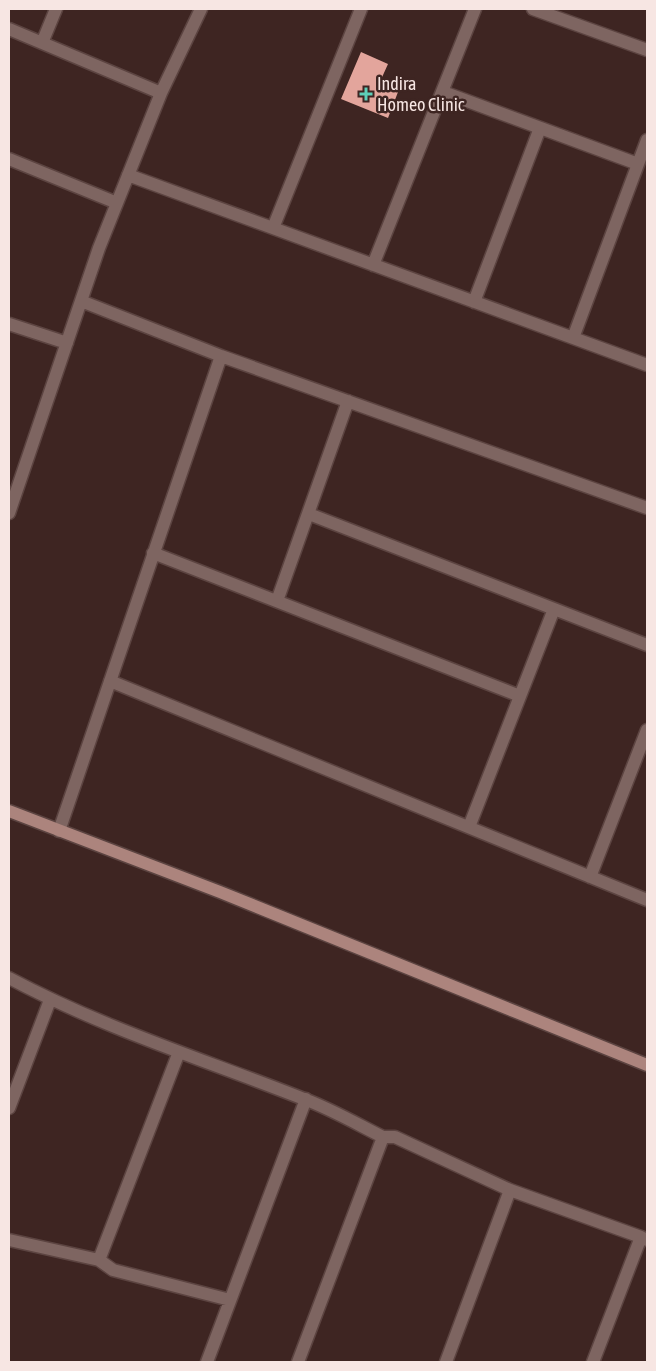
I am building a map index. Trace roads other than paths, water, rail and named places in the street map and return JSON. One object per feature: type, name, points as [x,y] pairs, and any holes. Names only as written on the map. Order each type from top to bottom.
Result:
[{"type":"street","points":[[42,43],[56,9]]},
{"type":"street","points":[[9,513],[99,248],[161,93],[201,9]]},
{"type":"street","points":[[273,228],[361,9]]},
{"type":"street","points":[[373,265],[475,9]]},
{"type":"street","points":[[533,9],[647,50]]},
{"type":"street","points":[[9,29],[161,93]]},
{"type":"street","points":[[443,92],[638,164]]},
{"type":"street","points":[[474,302],[540,128]]},
{"type":"street","points":[[573,338],[647,140]]},
{"type":"street","points":[[9,159],[117,204]]},
{"type":"street","points":[[128,175],[647,365]]},
{"type":"street","points":[[81,301],[221,356],[647,508]]},
{"type":"street","points":[[9,324],[67,344]]},
{"type":"street","points":[[59,830],[221,356]]},
{"type":"street","points":[[277,601],[348,401]]},
{"type":"street","points":[[309,514],[647,645]]},
{"type":"street","points":[[153,553],[520,696]]},
{"type":"street","points":[[469,827],[554,609]]},
{"type":"street","points":[[110,681],[647,900]]},
{"type":"street","points":[[590,877],[647,730]]},
{"type":"street","points":[[9,811],[229,896],[647,1065]]},
{"type":"street","points":[[9,978],[50,1000],[179,1052],[306,1099],[383,1137],[395,1137],[510,1190],[644,1239],[593,1362]]},
{"type":"street","points":[[9,1108],[50,1000]]},
{"type":"street","points":[[100,1260],[179,1052]]},
{"type":"street","points":[[207,1362],[306,1099]]},
{"type":"street","points":[[298,1362],[383,1137]]},
{"type":"street","points":[[446,1362],[510,1190]]},
{"type":"street","points":[[9,1240],[100,1260],[112,1270],[230,1300]]},
{"type":"place","name":"Indira Homeo Clinic","points":[[366,94]]}]
